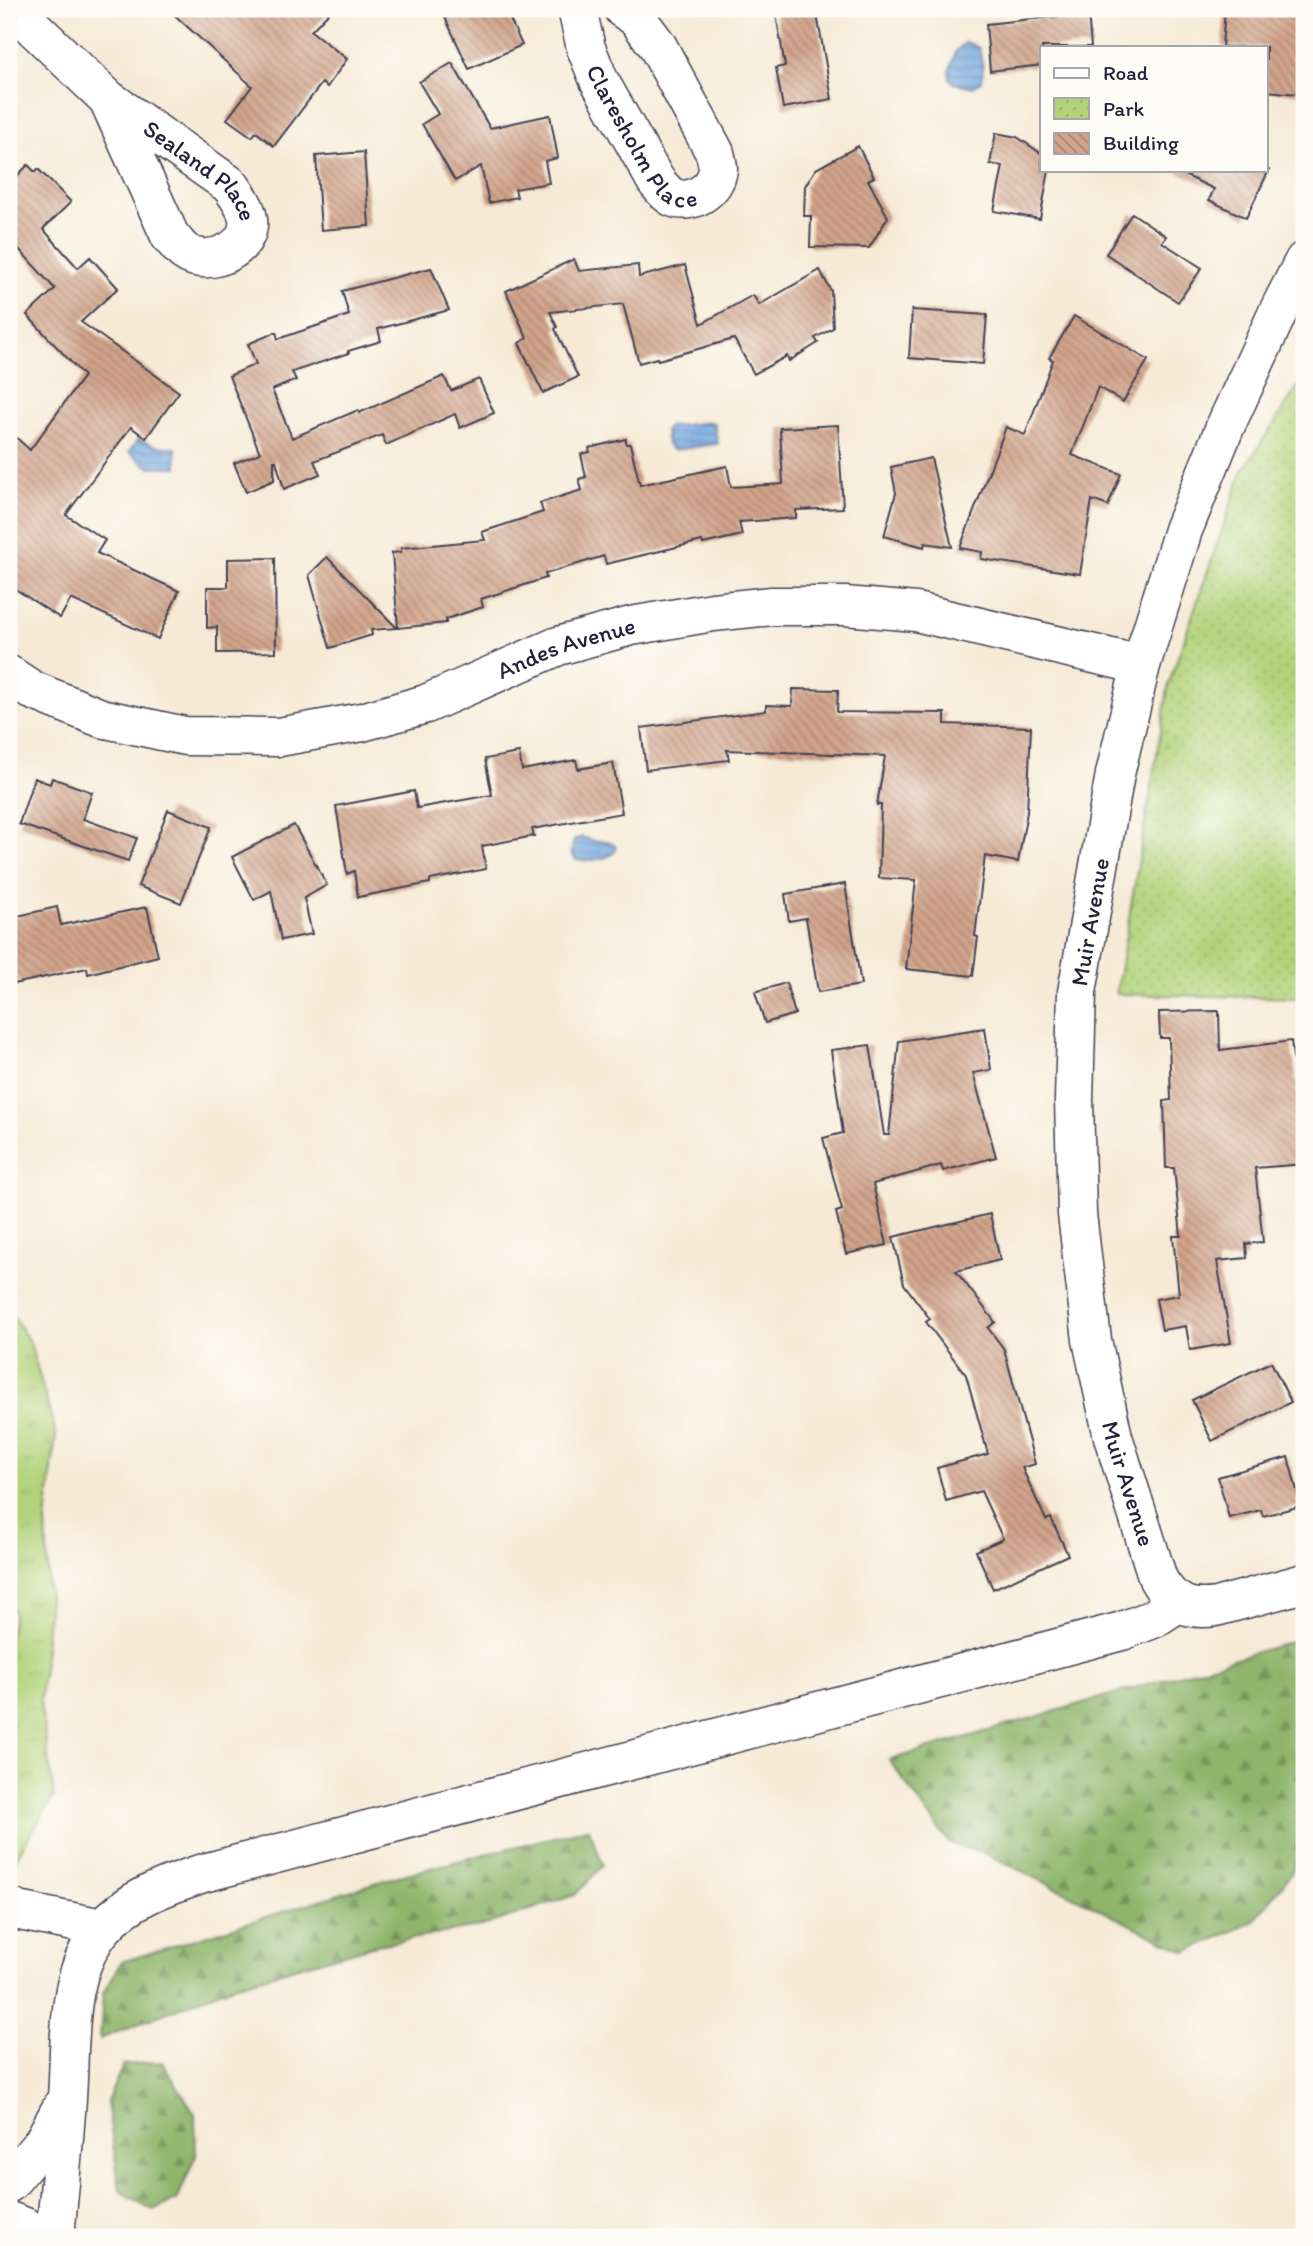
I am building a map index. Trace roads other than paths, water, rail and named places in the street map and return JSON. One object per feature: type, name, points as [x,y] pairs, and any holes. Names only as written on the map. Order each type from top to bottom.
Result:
[{"type":"street","points":[[14,9],[108,99]]},
{"type":"street","name":"Claresholm Place","points":[[578,9],[586,48],[598,80],[656,181],[674,198],[688,200],[702,194],[713,184],[718,168],[715,153],[657,45],[637,18],[623,9]]},
{"type":"street","name":"Muir Avenue","points":[[1178,1602],[1170,1597],[1158,1579],[1114,1437],[1092,1340],[1077,1214],[1074,1100],[1077,992],[1115,774],[1141,665],[1183,530],[1230,415],[1304,261]]},
{"type":"street","name":"Andes Avenue","points":[[9,675],[32,690],[101,718],[185,736],[279,737],[362,722],[426,704],[558,646],[631,626],[713,611],[772,606],[845,606],[916,612],[1141,665]]},
{"type":"street","points":[[55,2237],[76,1981],[88,1951],[103,1928],[141,1898],[200,1874],[1122,1631],[1153,1619],[1178,1602],[1202,1609],[1216,1607],[1304,1583]]},
{"type":"street","points":[[9,1907],[103,1928]]},
{"type":"street","points":[[9,2183],[43,2141],[68,2097]]},
{"type":"street","points":[[9,2221],[40,2237]]},
{"type":"water","points":[[966,42],[979,48],[983,67],[982,81],[973,87],[954,83],[950,79],[949,72],[956,51]]},
{"type":"water","points":[[714,423],[718,444],[673,450],[667,445],[665,432],[668,427]]},
{"type":"water","points":[[138,439],[156,446],[176,448],[177,467],[149,467],[129,452]]},
{"type":"water","points":[[582,837],[594,841],[609,841],[616,847],[615,852],[602,859],[576,860],[571,852],[574,840]]}]
